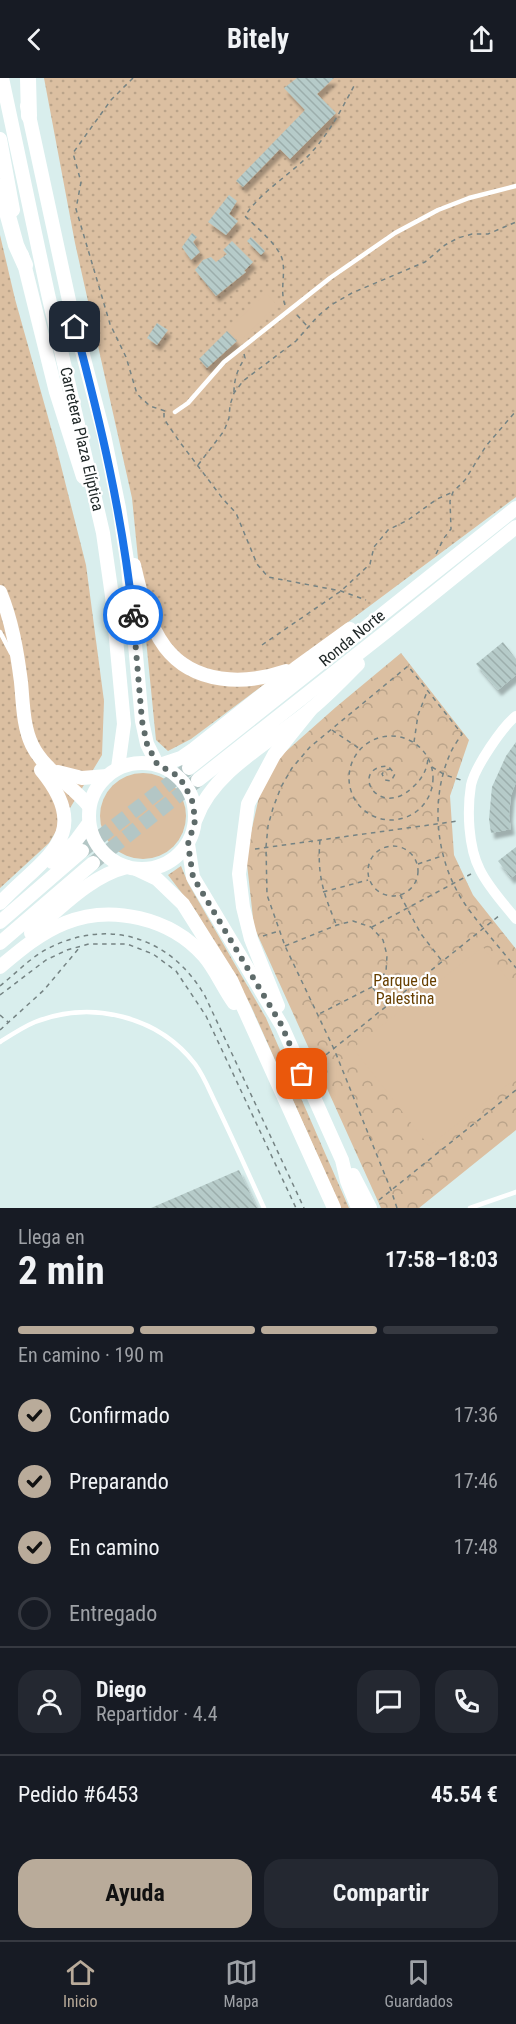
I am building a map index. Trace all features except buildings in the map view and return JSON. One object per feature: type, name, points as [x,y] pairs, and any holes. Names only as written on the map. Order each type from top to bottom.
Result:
[{"type":"highway","points":[[28,78],[29,116]]},
{"type":"highway","points":[[0,187],[16,245],[25,266]]},
{"type":"main road","name":"Carretera Plaza Elíptica","points":[[2,78],[41,262],[103,532],[112,596],[124,724],[112,772]]},
{"type":"main road","name":"Carretera Plaza Elíptica","points":[[22,78],[67,294],[104,435],[119,508],[129,578],[142,721],[147,744],[159,765]]},
{"type":"main road","points":[[0,139],[25,266],[59,402],[81,473],[103,532]]},
{"type":"main road","points":[[119,508],[155,632],[175,659],[207,676],[234,681],[261,679],[296,668]]},
{"type":"main road","name":"Ronda Norte","points":[[189,768],[516,508]]},
{"type":"main road","name":"Ronda Norte","points":[[198,780],[516,527]]},
{"type":"main road","points":[[0,592],[7,608],[15,641],[33,757],[61,799],[65,824],[55,850],[0,904]]},
{"type":"main road","points":[[159,765],[181,758],[296,668],[379,609],[399,600]]},
{"type":"main road","points":[[0,960],[93,882],[106,874],[132,868],[160,866],[180,854],[188,844],[202,804],[220,780],[311,709],[371,652],[387,631]]},
{"type":"main road","points":[[282,1026],[278,1007],[251,939],[243,907],[239,874],[248,804],[274,755],[311,709]]},
{"type":"main road","points":[[29,738],[41,759],[60,774],[89,806]]},
{"type":"main road","points":[[60,774],[82,778],[112,772],[131,764],[144,762],[159,765],[176,775],[184,784],[193,803],[195,821]]},
{"type":"main road","points":[[112,772],[92,796],[89,806],[89,823],[93,838],[101,851],[113,861],[157,879],[183,904],[231,980],[334,1208]]},
{"type":"main road","points":[[0,904],[75,842],[89,823]]},
{"type":"main road","points":[[188,844],[193,877],[282,1026],[342,1160],[373,1205]]},
{"type":"main road","points":[[0,922],[82,851]]},
{"type":"main road","points":[[0,943],[93,863]]},
{"type":"main road","points":[[0,967],[43,934],[64,923],[95,915],[128,915],[165,927],[182,937],[204,956],[256,1034]]},
{"type":"main road","points":[[342,1160],[347,1181],[358,1208]]},
{"type":"street","points":[[516,716],[508,722],[485,756],[471,784],[468,819],[480,870],[516,919]]},
{"type":"lane","points":[[175,412],[188,403],[224,362],[287,310],[363,254],[412,223],[438,210],[470,198],[516,186]]},
{"type":"lane","points":[[0,632],[18,665]]},
{"type":"lane","points":[[0,1042],[35,1022],[62,1014],[89,1011],[119,1015],[140,1021],[169,1038],[196,1065],[264,1208]]},
{"type":"lane","points":[[470,1208],[516,1192]]},
{"type":"path","points":[[133,78],[111,100],[73,153],[81,182],[76,209],[110,324],[126,357],[137,394],[150,406],[164,412],[175,412]]},
{"type":"path","points":[[283,300],[283,261],[280,252],[245,216],[252,204],[306,158],[324,138],[354,86]]},
{"type":"path","points":[[234,393],[243,381],[296,341],[331,305],[352,293],[425,262],[445,245],[458,238],[472,234],[488,234],[516,222]]},
{"type":"path","points":[[287,310],[294,312],[308,327]]},
{"type":"path","points":[[198,465],[224,431],[229,418],[234,384],[240,365],[245,358],[242,347]]},
{"type":"path","points":[[262,645],[341,591],[370,564],[374,547],[388,530],[408,520],[437,499],[453,492],[465,480],[486,446],[516,411]]},
{"type":"path","points":[[164,412],[164,419],[223,499],[236,513],[257,564],[268,577],[341,591],[366,600]]},
{"type":"path","points":[[439,569],[435,561],[436,552],[451,529],[450,501],[453,492]]},
{"type":"path","points":[[397,1208],[334,1049],[279,931],[267,895],[266,847],[268,826],[280,787],[292,768],[310,747],[408,666],[462,734],[450,754],[438,796],[443,856],[453,884],[466,906],[516,968]]},
{"type":"path","points":[[414,743],[418,715],[428,691]]},
{"type":"path","points":[[331,729],[361,750]]},
{"type":"path","points":[[392,736],[414,743],[428,758],[432,767],[433,780],[430,793],[423,805],[414,814],[401,819],[381,819],[364,810],[355,800],[350,787],[351,767],[361,750],[380,738],[392,736]]},
{"type":"path","points":[[392,768],[383,771],[385,780],[391,781],[395,777],[395,772],[392,768],[388,766],[380,767],[370,774],[368,780],[376,795],[386,799],[404,794],[417,784],[427,767],[428,758]]},
{"type":"path","points":[[432,767],[445,775],[471,784]]},
{"type":"path","points":[[242,852],[468,819]]},
{"type":"path","points":[[320,840],[318,864],[323,892],[337,925]]},
{"type":"path","points":[[393,846],[408,851],[417,864],[418,872],[413,886],[400,895],[392,896],[378,892],[369,879],[367,871],[372,856],[385,847],[393,846]]},
{"type":"path","points":[[417,864],[443,856]]},
{"type":"path","points":[[371,927],[480,870]]},
{"type":"path","points":[[323,892],[369,879]]},
{"type":"path","points":[[400,895],[421,934],[443,962]]},
{"type":"path","points":[[302,1074],[508,908]]},
{"type":"path","points":[[285,946],[353,921],[371,927],[383,940],[387,955],[386,972],[372,987],[318,1014]]},
{"type":"path","points":[[251,939],[279,931]]},
{"type":"path","points":[[0,986],[46,950],[70,939],[99,934],[120,934],[141,939],[164,951],[180,963],[195,979],[205,996],[304,1208]]},
{"type":"path","points":[[0,1030],[44,990],[80,946]]},
{"type":"path","points":[[372,987],[387,1006]]},
{"type":"path","points":[[0,1015],[9,1023]]},
{"type":"path","points":[[373,1205],[516,1090]]},
{"type":"green space","points":[[44,78],[516,78],[516,497],[191,739],[168,751],[156,740],[132,498],[75,243]]},
{"type":"green space","points":[[0,235],[86,565],[104,701],[102,755],[49,843],[0,888]]},
{"type":"green space","points":[[266,293],[277,305],[239,342],[227,331]]},
{"type":"green space","name":"Parque de Palestina","points":[[401,653],[469,740],[450,796],[454,855],[473,895],[516,949],[516,1130],[419,1208],[381,1208],[254,927],[246,855],[265,770]]},
{"type":"green space","points":[[143,773],[167,780],[179,792],[186,816],[179,840],[167,852],[143,859],[119,852],[107,840],[100,816],[107,792],[119,780]]},
{"type":"green space","points":[[181,866],[188,883],[266,1018],[349,1208],[341,1208],[251,1006],[197,913],[168,875]]},
{"type":"green space","points":[[483,947],[516,990],[516,1078],[429,1146],[353,1048]]},
{"type":"tunnel","points":[[82,851],[189,768]]},
{"type":"tunnel","points":[[93,863],[198,780]]},
{"type":"way so far","points":[[133,615],[142,721],[147,744],[157,764],[176,775],[184,784],[195,811],[195,821],[188,844],[193,877],[282,1026],[302,1074]]},
{"type":"route","points":[[75,327],[104,435],[119,508],[133,615]]}]
